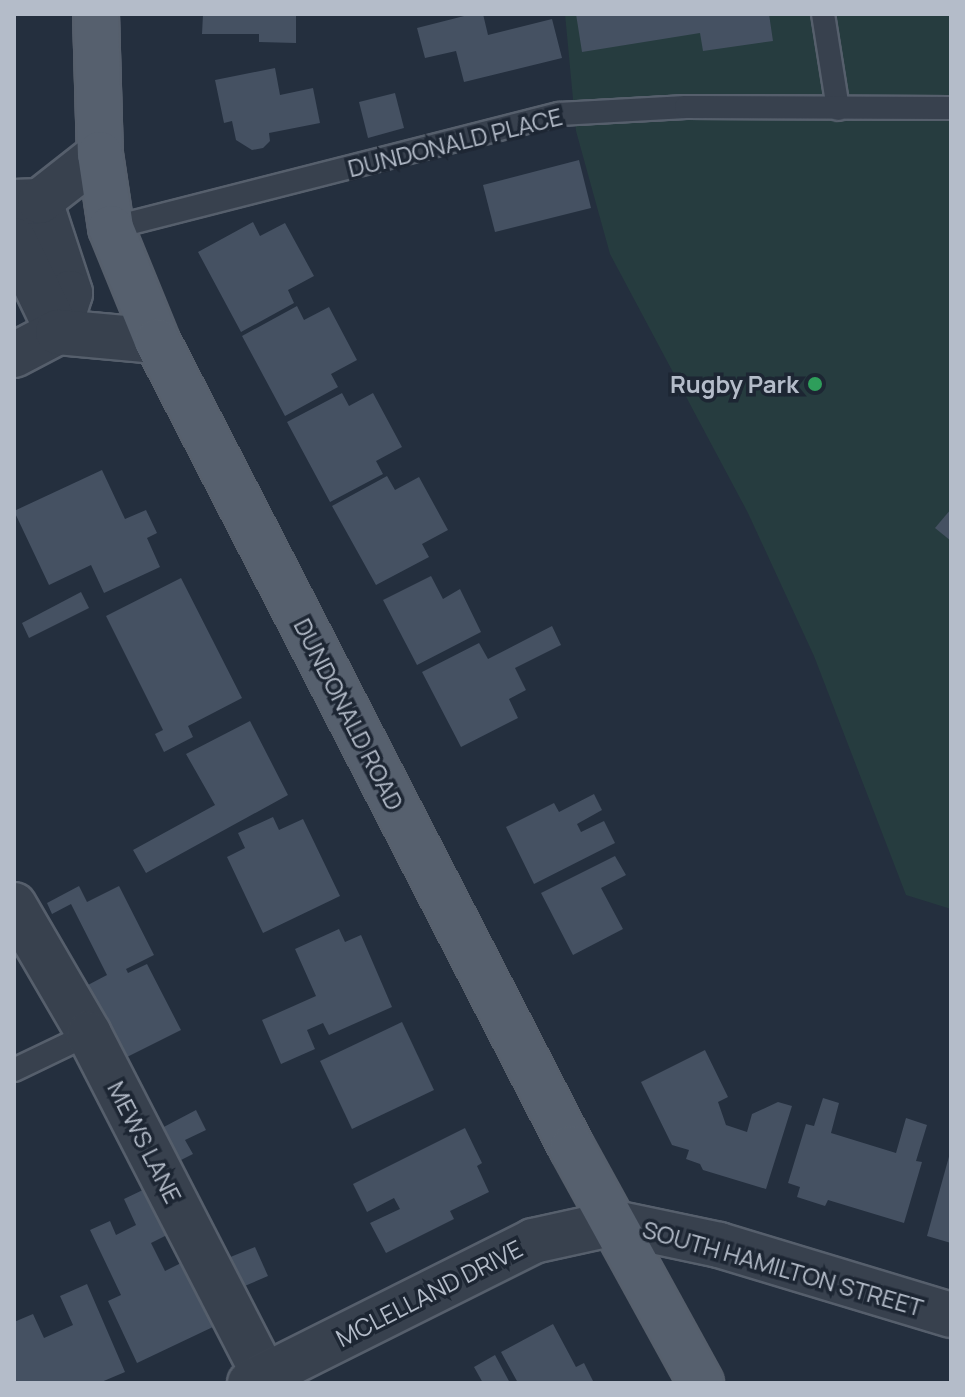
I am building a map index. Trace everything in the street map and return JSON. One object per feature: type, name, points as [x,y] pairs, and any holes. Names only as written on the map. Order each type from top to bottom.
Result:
[{"type":"main road","name":"DUNDONALD ROAD","points":[[96,14],[100,154],[111,228],[157,341],[565,1134],[701,1383]]},
{"type":"street","points":[[58,332],[70,293],[27,202],[100,154]]},
{"type":"street","points":[[14,240],[58,332]]},
{"type":"street","points":[[14,355],[58,332],[157,341]]},
{"type":"street","name":"MEWS LANE","points":[[14,905],[89,1034],[261,1381]]},
{"type":"street","name":"SOUTH HAMILTON STREET","points":[[615,1223],[719,1245],[951,1315]]},
{"type":"street","name":"MCLELLAND DRIVE","points":[[261,1381],[533,1241],[615,1223]]},
{"type":"lane","points":[[823,14],[838,109]]},
{"type":"lane","name":"DUNDONALD PLACE","points":[[111,228],[559,114],[686,107],[951,108]]},
{"type":"lane","points":[[14,1070],[89,1034]]},
{"type":"green space","name":"Rugby Park","points":[[565,14],[951,14],[951,909],[906,895],[814,656],[748,513],[610,254],[576,131]]},
{"type":"building","points":[[203,14],[296,14],[296,43],[259,42],[259,34],[202,34]]},
{"type":"building","points":[[483,14],[488,35],[552,19],[562,58],[464,82],[456,51],[425,58],[417,28]]},
{"type":"building","points":[[576,14],[769,14],[773,41],[703,51],[700,33],[582,52]]},
{"type":"building","points":[[275,68],[280,95],[313,88],[320,123],[269,133],[270,141],[263,148],[252,150],[236,140],[232,121],[224,123],[215,80]]},
{"type":"building","points":[[395,93],[404,128],[368,138],[359,102]]},
{"type":"building","points":[[579,160],[591,208],[495,232],[483,185]]},
{"type":"building","points":[[253,222],[260,236],[285,223],[314,276],[288,290],[294,303],[241,332],[198,252]]},
{"type":"building","points":[[297,306],[304,320],[329,307],[357,360],[331,374],[338,387],[285,416],[242,336]]},
{"type":"building","points":[[342,393],[349,406],[373,393],[402,447],[376,461],[383,474],[330,502],[287,422]]},
{"type":"building","points":[[102,470],[125,519],[146,510],[157,533],[147,538],[160,567],[104,593],[91,565],[49,585],[14,511]]},
{"type":"building","points":[[387,476],[395,490],[419,477],[448,530],[422,544],[429,557],[376,585],[332,506]]},
{"type":"building","points":[[951,509],[951,541],[935,528]]},
{"type":"building","points":[[431,576],[443,599],[460,589],[481,632],[417,665],[383,600]]},
{"type":"building","points":[[181,578],[242,698],[188,726],[193,737],[164,752],[155,734],[163,730],[106,616]]},
{"type":"building","points":[[81,592],[89,608],[29,638],[22,623]]},
{"type":"building","points":[[552,626],[561,645],[515,668],[526,690],[509,699],[518,718],[461,747],[422,672],[479,643],[488,659]]},
{"type":"building","points":[[250,721],[288,795],[146,873],[133,850],[215,805],[186,754]]},
{"type":"building","points":[[594,794],[602,810],[577,824],[581,832],[604,821],[615,843],[534,884],[506,827],[554,803],[559,812]]},
{"type":"building","points":[[273,817],[279,830],[303,819],[340,896],[263,933],[227,857],[245,848],[238,833]]},
{"type":"building","points":[[615,856],[626,875],[601,888],[623,929],[573,955],[541,893]]},
{"type":"building","points":[[79,886],[87,902],[119,886],[154,955],[126,969],[128,973],[147,964],[181,1030],[123,1059],[86,986],[107,975],[71,904],[52,914],[47,903]]},
{"type":"building","points":[[339,929],[345,942],[361,935],[392,1007],[329,1035],[323,1023],[307,1030],[315,1049],[281,1064],[262,1020],[316,996],[295,949]]},
{"type":"building","points":[[402,1022],[434,1090],[352,1129],[320,1061]]},
{"type":"building","points":[[705,1050],[728,1097],[718,1102],[726,1125],[747,1132],[752,1114],[778,1102],[792,1106],[766,1189],[703,1170],[700,1164],[686,1159],[689,1150],[672,1145],[641,1082]]},
{"type":"building","points":[[823,1098],[839,1103],[831,1133],[896,1153],[906,1118],[927,1125],[916,1161],[922,1162],[904,1223],[828,1200],[825,1206],[797,1197],[800,1187],[788,1183],[806,1124],[814,1126]]},
{"type":"building","points":[[196,1110],[206,1130],[185,1140],[193,1154],[177,1162],[160,1129]]},
{"type":"building","points":[[465,1128],[482,1163],[477,1166],[489,1192],[450,1211],[454,1219],[386,1253],[370,1223],[400,1209],[394,1198],[367,1212],[353,1184]]},
{"type":"building","points":[[951,1153],[951,1243],[927,1236]]},
{"type":"building","points":[[149,1187],[171,1233],[151,1243],[165,1271],[185,1261],[215,1326],[137,1363],[108,1301],[121,1295],[90,1230],[110,1221],[116,1235],[136,1225],[124,1199]]},
{"type":"building","points":[[255,1247],[268,1276],[240,1288],[228,1258]]},
{"type":"building","points":[[87,1284],[125,1372],[99,1383],[14,1383],[14,1322],[33,1314],[44,1338],[73,1325],[60,1296]]},
{"type":"building","points":[[553,1324],[576,1367],[584,1363],[594,1383],[518,1383],[501,1352]]},
{"type":"building","points":[[495,1355],[510,1383],[483,1383],[474,1367]]},
{"type":"place","name":"Rugby Park","points":[[815,384]]}]
